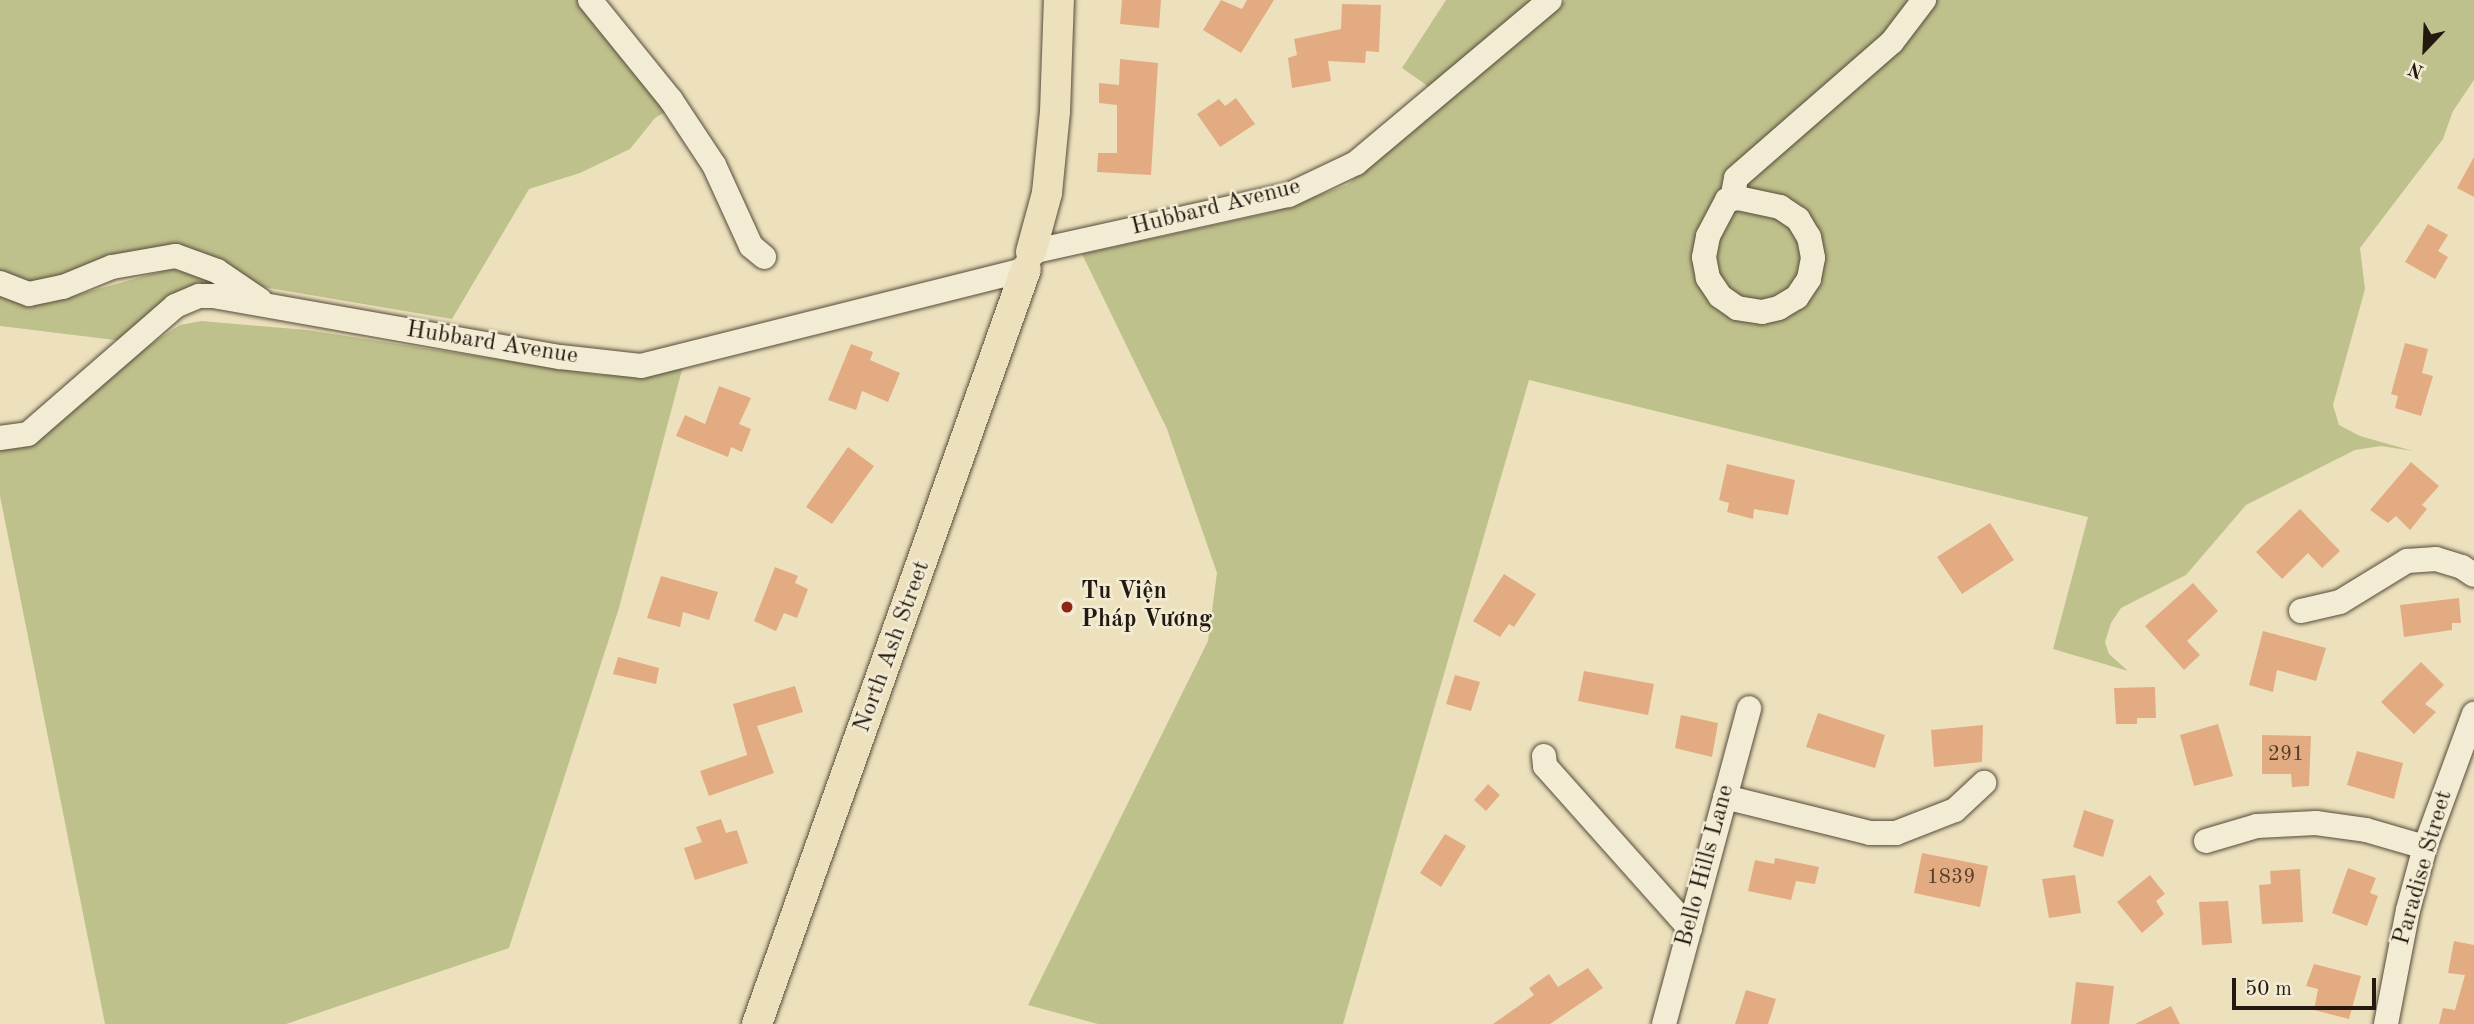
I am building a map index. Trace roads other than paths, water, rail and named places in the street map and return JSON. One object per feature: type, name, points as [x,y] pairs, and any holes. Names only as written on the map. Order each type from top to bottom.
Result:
[{"type":"main road","name":"North Ash Street","points":[[757,1024],[1028,260],[1047,192],[1055,112],[1059,0]]},
{"type":"street","points":[[590,0],[671,100],[714,164],[751,246],[764,257]]},
{"type":"street","name":"Hubbard Avenue","points":[[0,438],[29,434],[175,306],[199,296],[213,296],[560,357],[641,366],[1028,260],[1289,195],[1356,163],[1550,0]]},
{"type":"street","points":[[1732,199],[1736,178],[1892,42],[1924,0]]},
{"type":"street","points":[[1732,199],[1780,207],[1798,219],[1809,237],[1813,258],[1809,279],[1797,297],[1779,308],[1762,312],[1737,308],[1720,296],[1708,278],[1705,247],[1716,215],[1727,200],[1732,199]]},
{"type":"street","points":[[0,283],[29,294],[63,287],[111,267],[176,257],[216,271],[269,306]]},
{"type":"street","points":[[2301,611],[2340,602],[2407,561],[2436,559],[2462,567],[2474,575]]},
{"type":"street","name":"Bello Hills Lane","points":[[1664,1024],[1749,708]]},
{"type":"street","name":"Paradise Street","points":[[2386,1024],[2408,910],[2425,848],[2474,714]]},
{"type":"street","points":[[1544,756],[1545,766],[1690,929]]},
{"type":"street","points":[[1725,797],[1870,833],[1896,833],[1955,810],[1984,783]]},
{"type":"street","points":[[2206,841],[2257,826],[2316,823],[2366,830],[2425,848]]},
{"type":"place","name":"Tu Viện Pháp Vương","points":[[1067,607]]}]
